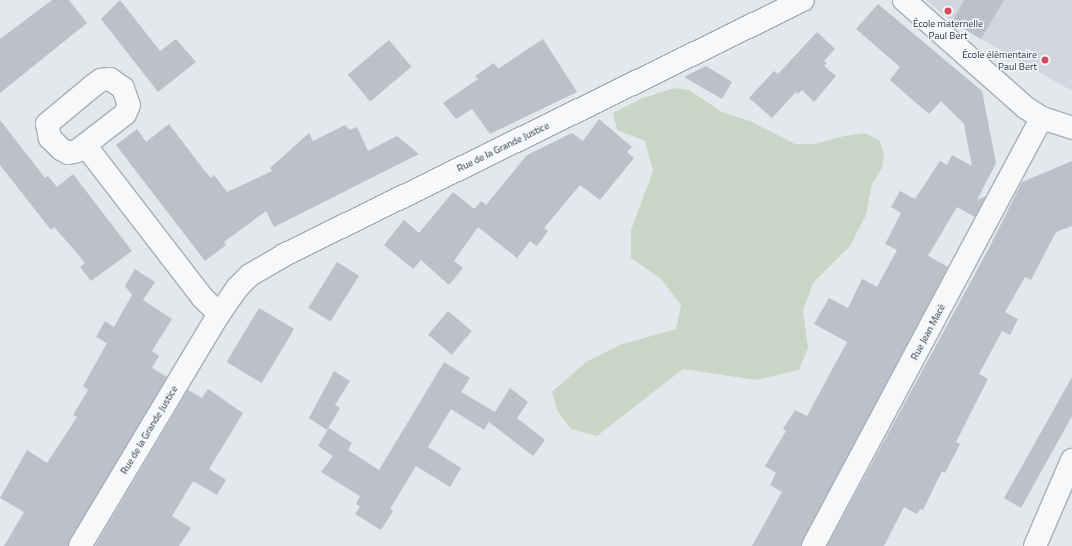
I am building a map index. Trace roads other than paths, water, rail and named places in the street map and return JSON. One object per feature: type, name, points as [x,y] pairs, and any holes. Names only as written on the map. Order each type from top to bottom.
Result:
[{"type":"street","name":"Rue de la Grande Justice","points":[[80,546],[219,314],[237,288],[270,262],[803,0]]},
{"type":"street","points":[[904,0],[1014,98],[1042,118],[1072,128]]},
{"type":"street","name":"Rue Jean Macé","points":[[813,546],[1042,118]]},
{"type":"street","points":[[85,145],[203,298],[219,314]]},
{"type":"street","points":[[1035,546],[1072,460]]},
{"type":"place","name":"École maternelle Paul Bert","points":[[948,11]]},
{"type":"place","name":"École élémentaire Paul Bert","points":[[1045,60]]}]
